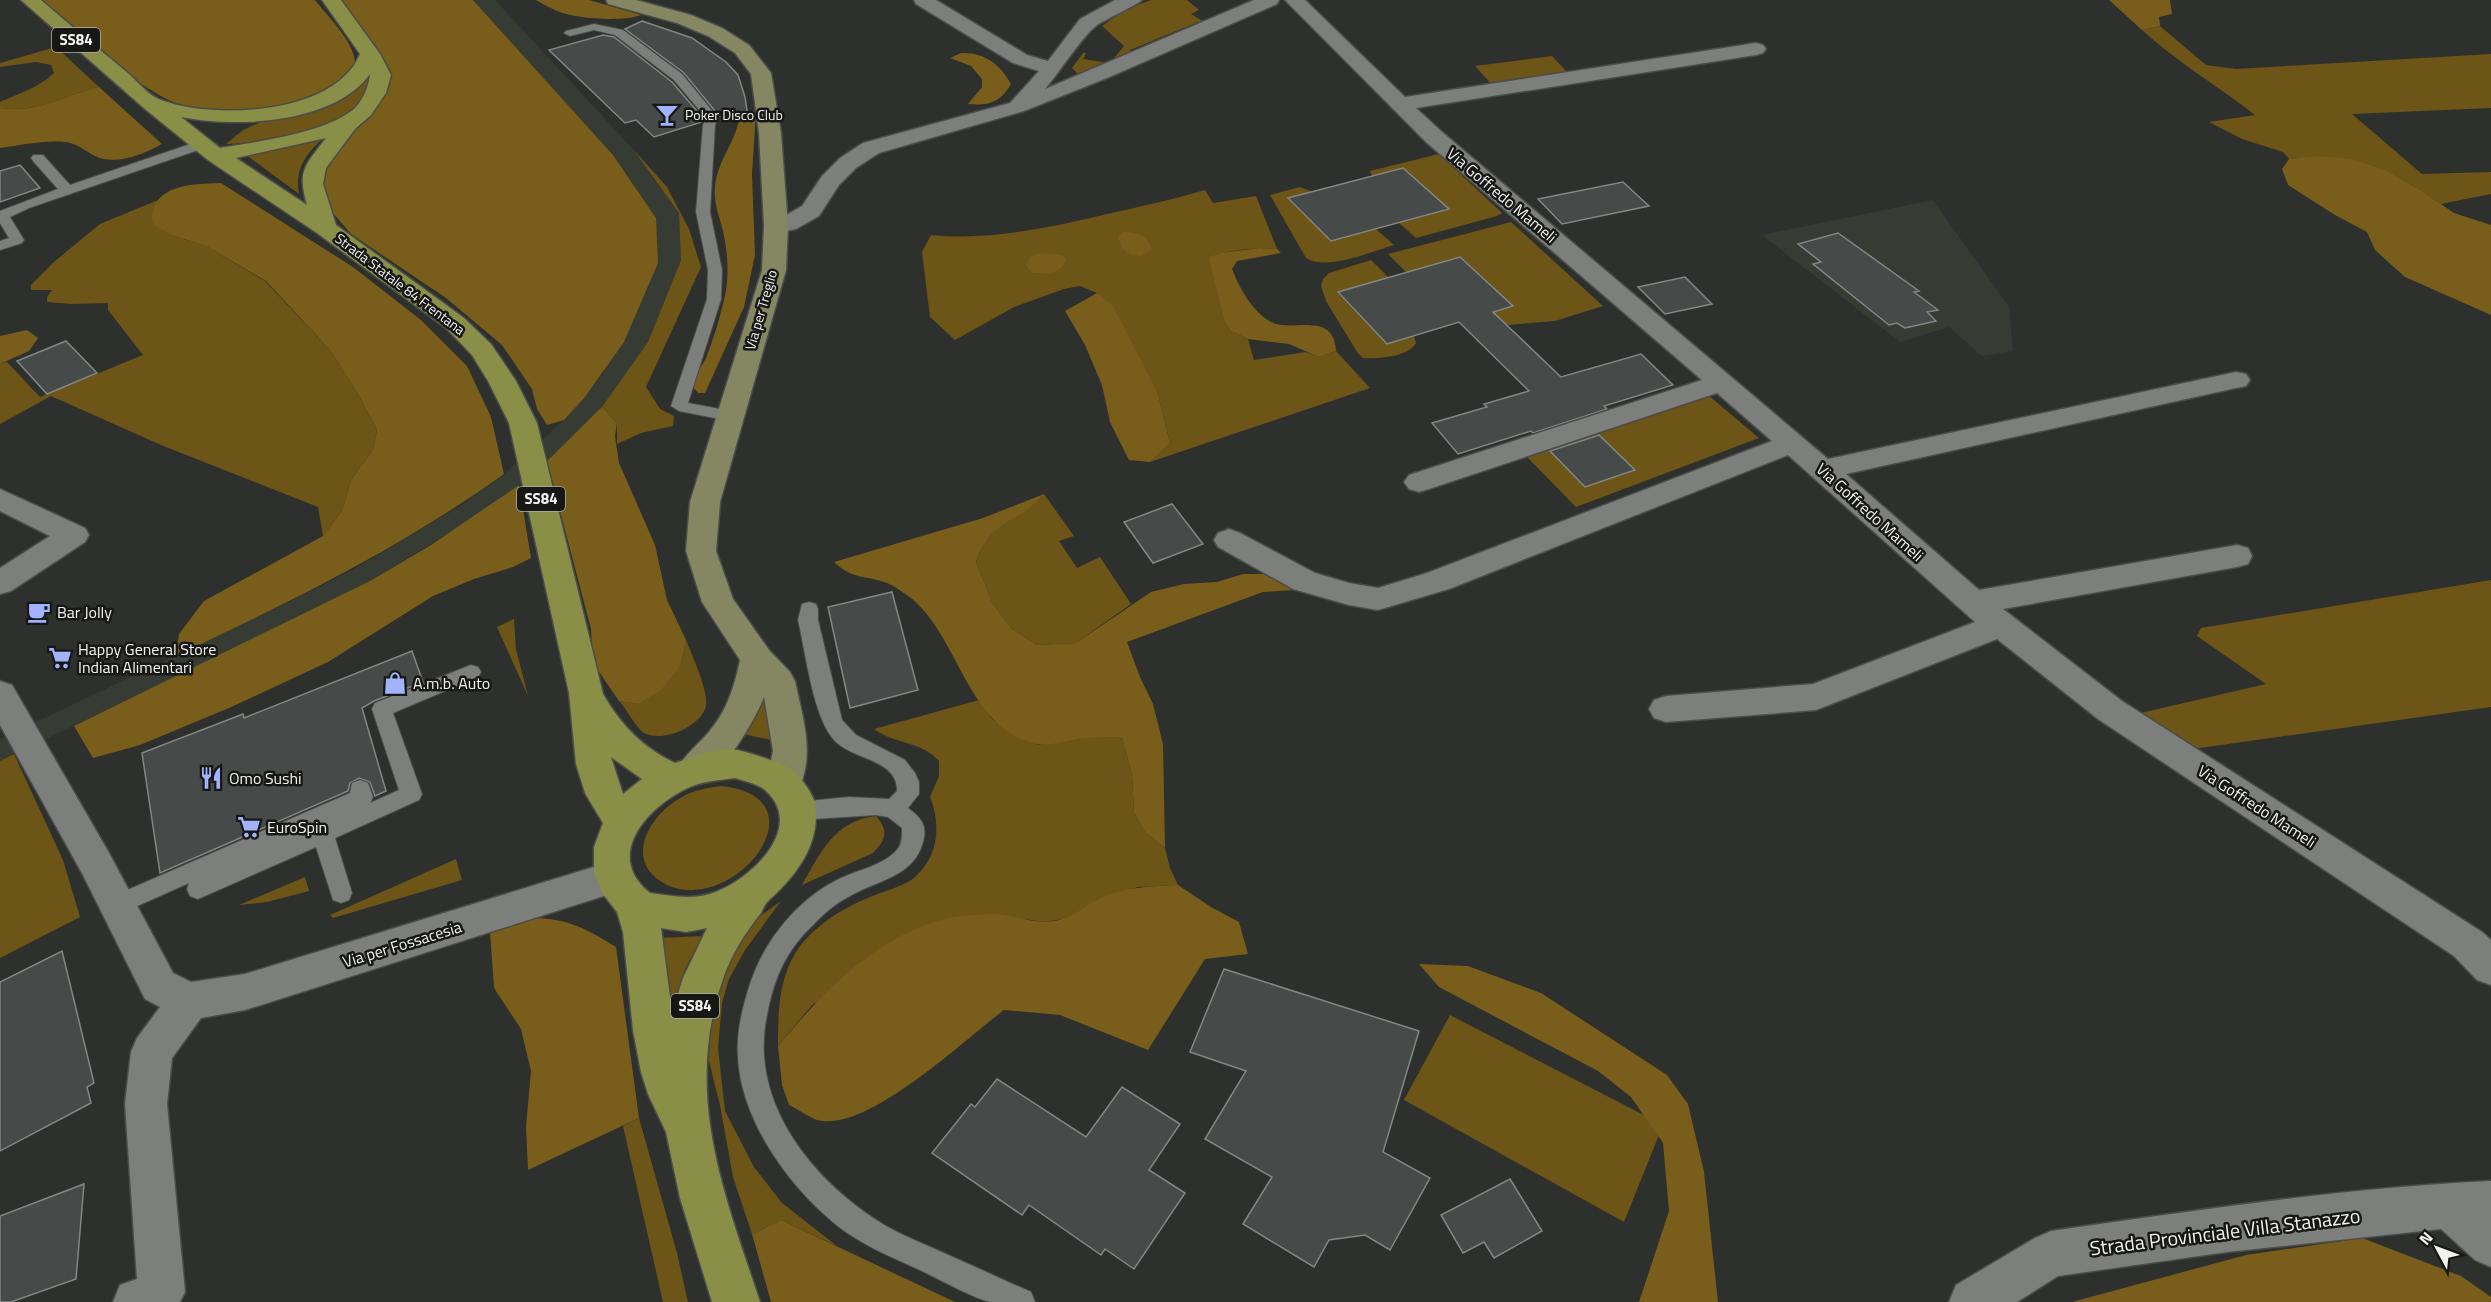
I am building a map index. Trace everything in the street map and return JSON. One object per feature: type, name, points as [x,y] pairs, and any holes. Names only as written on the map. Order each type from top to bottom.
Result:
[{"type":"main road","name":"Strada Statale 84 Frentana","points":[[30,0],[152,105],[209,149],[325,228],[455,323],[482,350],[523,423],[586,693],[594,764],[603,793],[622,822]]},
{"type":"main road","points":[[325,228],[312,184],[315,168],[347,124],[364,111],[376,93],[381,75],[370,54],[331,0]]},
{"type":"main road","name":"Via per Treglio","points":[[615,0],[684,19],[716,32],[742,50],[753,61],[761,73],[767,100],[776,226],[774,270],[705,502],[701,552],[718,602],[757,660],[778,681],[782,693],[790,751],[791,797]]},
{"type":"main road","points":[[152,105],[213,116],[267,114],[302,106],[337,92],[359,75],[370,54]]},
{"type":"main road","points":[[209,149],[267,114]]},
{"type":"main road","points":[[209,149],[272,146],[347,124]]},
{"type":"main road","points":[[684,773],[716,765],[736,764],[771,773],[791,797],[799,828],[792,851],[776,873],[754,893],[726,907],[696,915],[668,915],[643,909],[623,889],[611,859],[614,841],[622,822],[645,797],[684,773],[733,729],[749,696],[757,660]]},
{"type":"main road","name":"Strada Statale 84 Frentana","points":[[586,693],[600,721],[612,738],[631,755],[652,770],[684,773]]},
{"type":"main road","name":"SS84","points":[[623,889],[644,940],[654,1047],[668,1095],[688,1134]]},
{"type":"main road","name":"SS84","points":[[736,1302],[700,1188],[688,1134],[685,1063],[691,1020],[703,973],[722,932],[754,893]]},
{"type":"street","points":[[923,0],[1020,59],[1052,69]]},
{"type":"street","points":[[776,226],[788,224],[811,211],[830,181],[848,163],[871,148],[1017,107],[1100,74],[1270,0]]},
{"type":"street","name":"Via Goffredo Mameli","points":[[1294,0],[1434,137],[1722,382],[1973,603],[2110,710],[2468,944],[2491,967]]},
{"type":"street","points":[[1017,107],[1052,69],[1087,23],[1117,2]]},
{"type":"street","points":[[1399,104],[1756,50]]},
{"type":"street","points":[[1823,470],[2236,380]]},
{"type":"street","points":[[1419,482],[1722,382]]},
{"type":"street","points":[[1229,540],[1304,581],[1349,594],[1378,599],[1438,581],[1792,443]]},
{"type":"street","points":[[0,499],[74,535],[0,583]]},
{"type":"street","points":[[1973,603],[2237,556]]},
{"type":"street","points":[[1666,709],[1816,697],[2001,625]]},
{"type":"street","points":[[0,694],[96,864],[159,986],[189,1001],[152,1052],[146,1104],[156,1299]]},
{"type":"street","name":"Via per Fossacesia","points":[[189,1001],[245,992],[537,902],[623,889]]},
{"type":"street","points":[[2470,1205],[2491,1244]]},
{"type":"street","name":"Strada Provinciale Villa Stanazzo","points":[[1973,1302],[2051,1254],[2227,1229],[2470,1205]]},
{"type":"lane","points":[[570,33],[594,27],[619,32],[678,76],[712,118],[708,126],[704,212],[715,270],[714,299],[679,406],[730,416]]},
{"type":"lane","points":[[0,246],[17,240],[1,216],[24,205],[67,190],[209,149]]},
{"type":"lane","points":[[38,158],[67,190]]},
{"type":"lane","points":[[809,609],[808,620],[835,726],[849,741],[892,761],[904,771],[908,780],[908,794],[893,809]]},
{"type":"lane","points":[[198,889],[411,794],[382,709],[471,672]]},
{"type":"lane","points":[[117,905],[362,797],[360,789]]},
{"type":"lane","points":[[791,797],[849,806],[893,809],[913,824],[914,836],[911,847],[898,864],[848,885],[827,898],[792,930],[775,952],[763,977],[751,1029],[751,1064],[758,1092],[775,1131],[791,1160],[820,1193],[877,1236],[1021,1302]]},
{"type":"lane","points":[[323,835],[341,893]]},
{"type":"shaded area","points":[[39,0],[315,0],[344,37],[355,61],[352,70],[330,87],[279,106],[236,112],[190,107],[166,98],[128,74]]},
{"type":"shaded area","points":[[335,0],[473,0],[613,155],[656,218],[658,263],[624,342],[585,397],[564,420],[547,425],[537,409],[532,389],[502,345],[446,298],[351,234],[326,205],[320,166],[384,81]]},
{"type":"shaded area","points":[[473,0],[495,0],[633,149],[679,213],[681,260],[648,342],[609,400],[587,424],[523,482],[478,515],[370,581],[305,615],[0,761],[0,739],[293,600],[356,568],[460,506],[504,474],[564,420],[603,374],[656,218],[613,155]]},
{"type":"shaded area","points":[[536,0],[589,0],[641,15],[612,19],[576,16],[557,11]]},
{"type":"shaded area","points":[[1151,0],[1187,0],[1199,10],[1191,14],[1204,22],[1198,22],[1130,50],[1132,53],[1081,77],[1072,68],[1084,52],[1086,54],[1083,59],[1110,63],[1124,46],[1102,26],[1124,10]]},
{"type":"shaded area","points":[[2109,0],[2170,0],[2172,14],[2159,17],[2160,26],[2142,30]]},
{"type":"shaded area","points":[[2160,26],[2206,65],[2236,69],[2491,54],[2491,108],[2352,114],[2422,174],[2491,172],[2491,194],[2441,204],[2404,181],[2370,165],[2332,158],[2289,159],[2283,152],[2242,139],[2209,122],[2255,115],[2142,30]]},
{"type":"shaded area","points":[[56,47],[99,87],[39,106],[0,108],[0,102],[35,86],[54,73],[51,65],[36,62],[0,67],[0,63]]},
{"type":"shaded area","points":[[961,53],[984,57],[1002,71],[1011,84],[999,99],[982,104],[968,104],[982,87],[982,79],[971,66],[950,58]]},
{"type":"shaded area","points":[[1552,56],[1571,76],[1494,87],[1475,66]]},
{"type":"shaded area","points":[[370,72],[368,85],[357,104],[326,126],[284,138],[226,144],[243,130]]},
{"type":"shaded area","points":[[99,87],[162,144],[130,158],[112,160],[95,156],[65,142],[41,142],[0,148],[0,108],[39,106]]},
{"type":"shaded area","points":[[756,111],[752,174],[755,255],[744,307],[705,393],[698,393],[692,386],[693,382],[712,343],[727,281],[723,230],[715,199],[717,177],[735,133],[740,113]]},
{"type":"shaded area","points":[[328,135],[304,160],[299,176],[299,194],[245,154],[276,149]]},
{"type":"shaded area","points":[[633,149],[667,187],[689,229],[701,267],[646,387],[660,409],[674,416],[673,426],[641,433],[617,444],[617,423],[602,407],[648,342],[681,260],[679,213]]},
{"type":"shaded area","points":[[1439,154],[1502,213],[1416,238],[1399,223],[1448,209],[1372,176],[1370,171]]},
{"type":"shaded area","points":[[2317,156],[2351,159],[2385,170],[2454,213],[2491,225],[2491,315],[2405,277],[2375,250],[2367,232],[2288,185],[2282,169],[2289,159]]},
{"type":"shaded area","points":[[221,183],[353,267],[421,320],[467,366],[491,417],[504,474],[385,550],[303,594],[176,656],[179,634],[204,601],[323,536],[342,511],[351,480],[373,450],[377,430],[357,392],[330,350],[266,281],[206,246],[171,235],[156,226],[151,217],[157,202],[164,194],[179,187]]},
{"type":"shaded area","points":[[1300,187],[1313,192],[1289,198],[1331,241],[1376,229],[1394,245],[1337,261],[1325,262],[1306,258],[1270,195]]},
{"type":"shaded area","points":[[1205,190],[1213,203],[1256,196],[1277,249],[1243,250],[1210,257],[1224,321],[1231,331],[1248,339],[1254,360],[1306,352],[1319,357],[1336,351],[1370,388],[1150,462],[1170,443],[1158,394],[1097,293],[1080,286],[1064,289],[1014,307],[955,340],[930,317],[922,252],[931,235],[996,235],[1039,229]]},
{"type":"shaded area","points":[[158,200],[151,217],[171,235],[206,246],[265,281],[330,350],[357,392],[377,430],[373,450],[351,480],[342,511],[323,536],[318,507],[161,445],[51,396],[0,424],[0,364],[7,362],[40,397],[143,355],[108,310],[108,303],[47,302],[47,297],[52,290],[31,290],[31,285],[55,261],[100,224]]},
{"type":"shaded area","points":[[1933,200],[2009,307],[2013,351],[1982,356],[1949,327],[1900,342],[1762,235]]},
{"type":"shaded area","points":[[1511,222],[1603,306],[1555,321],[1483,327],[1470,319],[1513,306],[1461,257],[1407,273],[1388,254]]},
{"type":"shaded area","points":[[1123,232],[1141,235],[1148,241],[1152,250],[1141,256],[1131,255],[1122,248],[1118,238]]},
{"type":"shaded area","points":[[1259,248],[1277,249],[1281,253],[1237,261],[1232,269],[1252,306],[1271,322],[1279,325],[1310,325],[1328,331],[1333,338],[1336,351],[1319,357],[1289,344],[1248,339],[1231,331],[1224,321],[1209,257],[1221,253]]},
{"type":"shaded area","points":[[1039,253],[1062,255],[1066,260],[1056,271],[1032,273],[1026,265],[1030,257]]},
{"type":"shaded area","points":[[1371,260],[1389,278],[1338,293],[1387,344],[1414,336],[1416,343],[1412,348],[1400,354],[1363,358],[1326,301],[1321,286],[1323,279],[1329,273]]},
{"type":"shaded area","points":[[1097,293],[1113,306],[1158,394],[1170,443],[1150,462],[1129,460],[1110,422],[1102,385],[1085,345],[1065,311]]},
{"type":"shaded area","points":[[27,330],[38,338],[29,351],[0,364],[0,336]]},
{"type":"shaded area","points":[[1708,395],[1759,438],[1576,507],[1525,455]]},
{"type":"shaded area","points":[[602,407],[617,423],[615,436],[619,463],[655,545],[667,600],[686,640],[681,665],[660,691],[638,704],[619,701],[593,663],[591,629],[547,461]]},
{"type":"shaded area","points":[[519,485],[531,558],[513,567],[474,579],[433,596],[328,662],[229,708],[140,745],[93,758],[74,726],[370,581],[431,545]]},
{"type":"shaded area","points":[[1044,494],[1074,536],[1059,541],[1077,568],[1100,557],[1131,604],[1076,643],[1037,645],[1012,629],[993,604],[976,562],[983,547],[998,529],[1026,511]]},
{"type":"shaded area","points":[[1044,494],[1035,504],[990,537],[976,562],[993,604],[1012,629],[1037,645],[1076,643],[1151,592],[1184,584],[1217,582],[1243,574],[1264,574],[1295,590],[1263,592],[1127,642],[1153,704],[1163,744],[1165,848],[1145,832],[1134,813],[1132,775],[1122,737],[1085,738],[1042,745],[1013,735],[994,720],[979,701],[942,635],[928,615],[911,598],[891,585],[852,574],[834,562],[983,518]]},
{"type":"shaded area","points":[[2491,580],[2491,707],[2186,750],[2132,715],[2266,684],[2197,636],[2201,628]]},
{"type":"shaded area","points":[[514,619],[516,649],[528,696],[497,627]]},
{"type":"shaded area","points":[[686,640],[705,692],[706,706],[703,714],[680,731],[661,736],[644,733],[619,701],[638,704],[681,665]]},
{"type":"shaded area","points":[[762,683],[776,741],[743,734]]},
{"type":"shaded area","points":[[979,700],[993,720],[1038,745],[1088,737],[1122,737],[1132,775],[1134,813],[1145,832],[1165,848],[1170,868],[1178,885],[1138,887],[1098,899],[1069,918],[1045,922],[988,914],[813,1004],[778,1046],[782,986],[790,963],[803,943],[820,926],[841,912],[862,900],[911,880],[923,869],[933,850],[936,839],[936,818],[930,797],[939,776],[939,761],[932,754],[916,746],[890,738],[874,729]]},
{"type":"shaded area","points":[[14,754],[63,860],[80,917],[0,958],[0,761]]},
{"type":"shaded area","points":[[721,786],[752,795],[767,810],[768,830],[759,851],[742,870],[719,884],[693,890],[667,885],[653,876],[646,864],[643,852],[650,827],[659,815],[682,797],[696,791]]},
{"type":"shaded area","points":[[876,816],[883,826],[884,835],[881,844],[873,853],[802,885],[823,850],[839,831],[849,824]]},
{"type":"shaded area","points":[[456,859],[462,880],[333,918],[330,915]]},
{"type":"shaded area","points":[[305,877],[309,891],[267,902],[239,905]]},
{"type":"shaded area","points":[[1178,885],[1239,922],[1248,954],[1205,959],[1148,1050],[1060,1015],[1004,1010],[917,1079],[866,1111],[843,1119],[822,1121],[789,1105],[782,1085],[778,1046],[810,1009],[845,975],[884,946],[905,934],[934,922],[972,915],[995,914],[1045,922],[1054,921],[1068,917],[1098,899],[1117,892]]},
{"type":"shaded area","points":[[781,901],[745,950],[729,979],[722,1003],[718,1048],[725,1111],[754,1167],[782,1203],[837,1246],[781,1220],[752,1234],[733,1177],[720,1105],[709,1061],[710,1028],[719,983],[734,947],[756,919]]},
{"type":"shaded area","points":[[535,918],[558,920],[577,926],[616,947],[639,1118],[528,1170],[526,1127],[531,1071],[521,1029],[494,988],[490,932]]},
{"type":"shaded area","points":[[703,936],[685,969],[669,1032],[657,938]]},
{"type":"shaded area","points":[[1419,964],[1468,966],[1541,993],[1667,1075],[1688,1104],[1704,1172],[1718,1302],[1639,1302],[1669,1211],[1663,1143],[1631,1097],[1598,1071],[1439,987]]},
{"type":"shaded area","points":[[1450,1015],[1663,1125],[1624,1222],[1404,1100]]},
{"type":"shaded area","points":[[639,1118],[677,1253],[688,1302],[663,1302],[623,1126]]},
{"type":"shaded area","points":[[781,1220],[955,1302],[771,1302],[752,1234]]},
{"type":"shaded area","points":[[2362,1238],[2461,1276],[2491,1297],[2491,1302],[2072,1302],[2246,1255]]},
{"type":"building","points":[[642,21],[692,38],[726,62],[738,75],[747,111],[719,116],[684,73],[625,29]]},
{"type":"building","points":[[603,35],[614,37],[672,82],[703,118],[702,122],[654,137],[636,120],[625,123],[549,50]]},
{"type":"building","points":[[20,165],[40,188],[0,202],[0,171]]},
{"type":"building","points":[[1403,168],[1449,209],[1331,241],[1288,198]]},
{"type":"building","points":[[1623,182],[1649,206],[1562,224],[1538,199]]},
{"type":"building","points":[[1838,233],[1919,291],[1914,292],[1938,310],[1927,312],[1936,321],[1905,328],[1897,323],[1889,325],[1813,264],[1821,262],[1798,244]]},
{"type":"building","points":[[1460,257],[1513,306],[1493,312],[1561,377],[1641,354],[1673,385],[1604,406],[1607,409],[1533,433],[1531,431],[1458,454],[1432,423],[1487,407],[1484,404],[1529,391],[1459,322],[1387,344],[1338,292]]},
{"type":"building","points":[[1685,277],[1712,304],[1665,314],[1638,287]]},
{"type":"building","points":[[66,341],[97,373],[47,394],[17,361]]},
{"type":"building","points":[[1599,435],[1635,470],[1585,487],[1550,451]]},
{"type":"building","points":[[1172,504],[1203,544],[1153,563],[1124,522]]},
{"type":"building","points":[[892,592],[918,690],[850,708],[828,607]]},
{"type":"building","points":[[412,651],[423,682],[362,708],[386,791],[375,796],[370,782],[359,778],[350,783],[348,791],[160,873],[142,753],[243,714],[244,718]]},
{"type":"building","points":[[62,951],[94,1083],[87,1087],[91,1103],[0,1151],[0,982]]},
{"type":"building","points":[[1224,969],[1419,1031],[1383,1152],[1430,1178],[1390,1250],[1365,1235],[1329,1240],[1314,1267],[1243,1224],[1272,1177],[1205,1139],[1246,1071],[1190,1052]]},
{"type":"building","points":[[997,1079],[1086,1137],[1122,1087],[1180,1124],[1149,1170],[1185,1193],[1134,1269],[1105,1249],[1101,1255],[1029,1205],[1022,1215],[932,1153],[971,1104],[975,1107]]},
{"type":"building","points":[[1510,1179],[1542,1231],[1494,1258],[1484,1242],[1463,1253],[1441,1215]]},
{"type":"building","points":[[84,1184],[76,1279],[11,1302],[0,1302],[0,1216]]},
{"type":"place","name":"Poker Disco Club","points":[[667,115]]},
{"type":"place","name":"Bar Jolly","points":[[39,612]]},
{"type":"place","name":"Happy General Store Indian Alimentari","points":[[60,658]]},
{"type":"place","name":"A.m.b. Auto","points":[[395,683]]},
{"type":"place","name":"Omo Sushi","points":[[211,778]]},
{"type":"place","name":"EuroSpin","points":[[249,827]]}]
